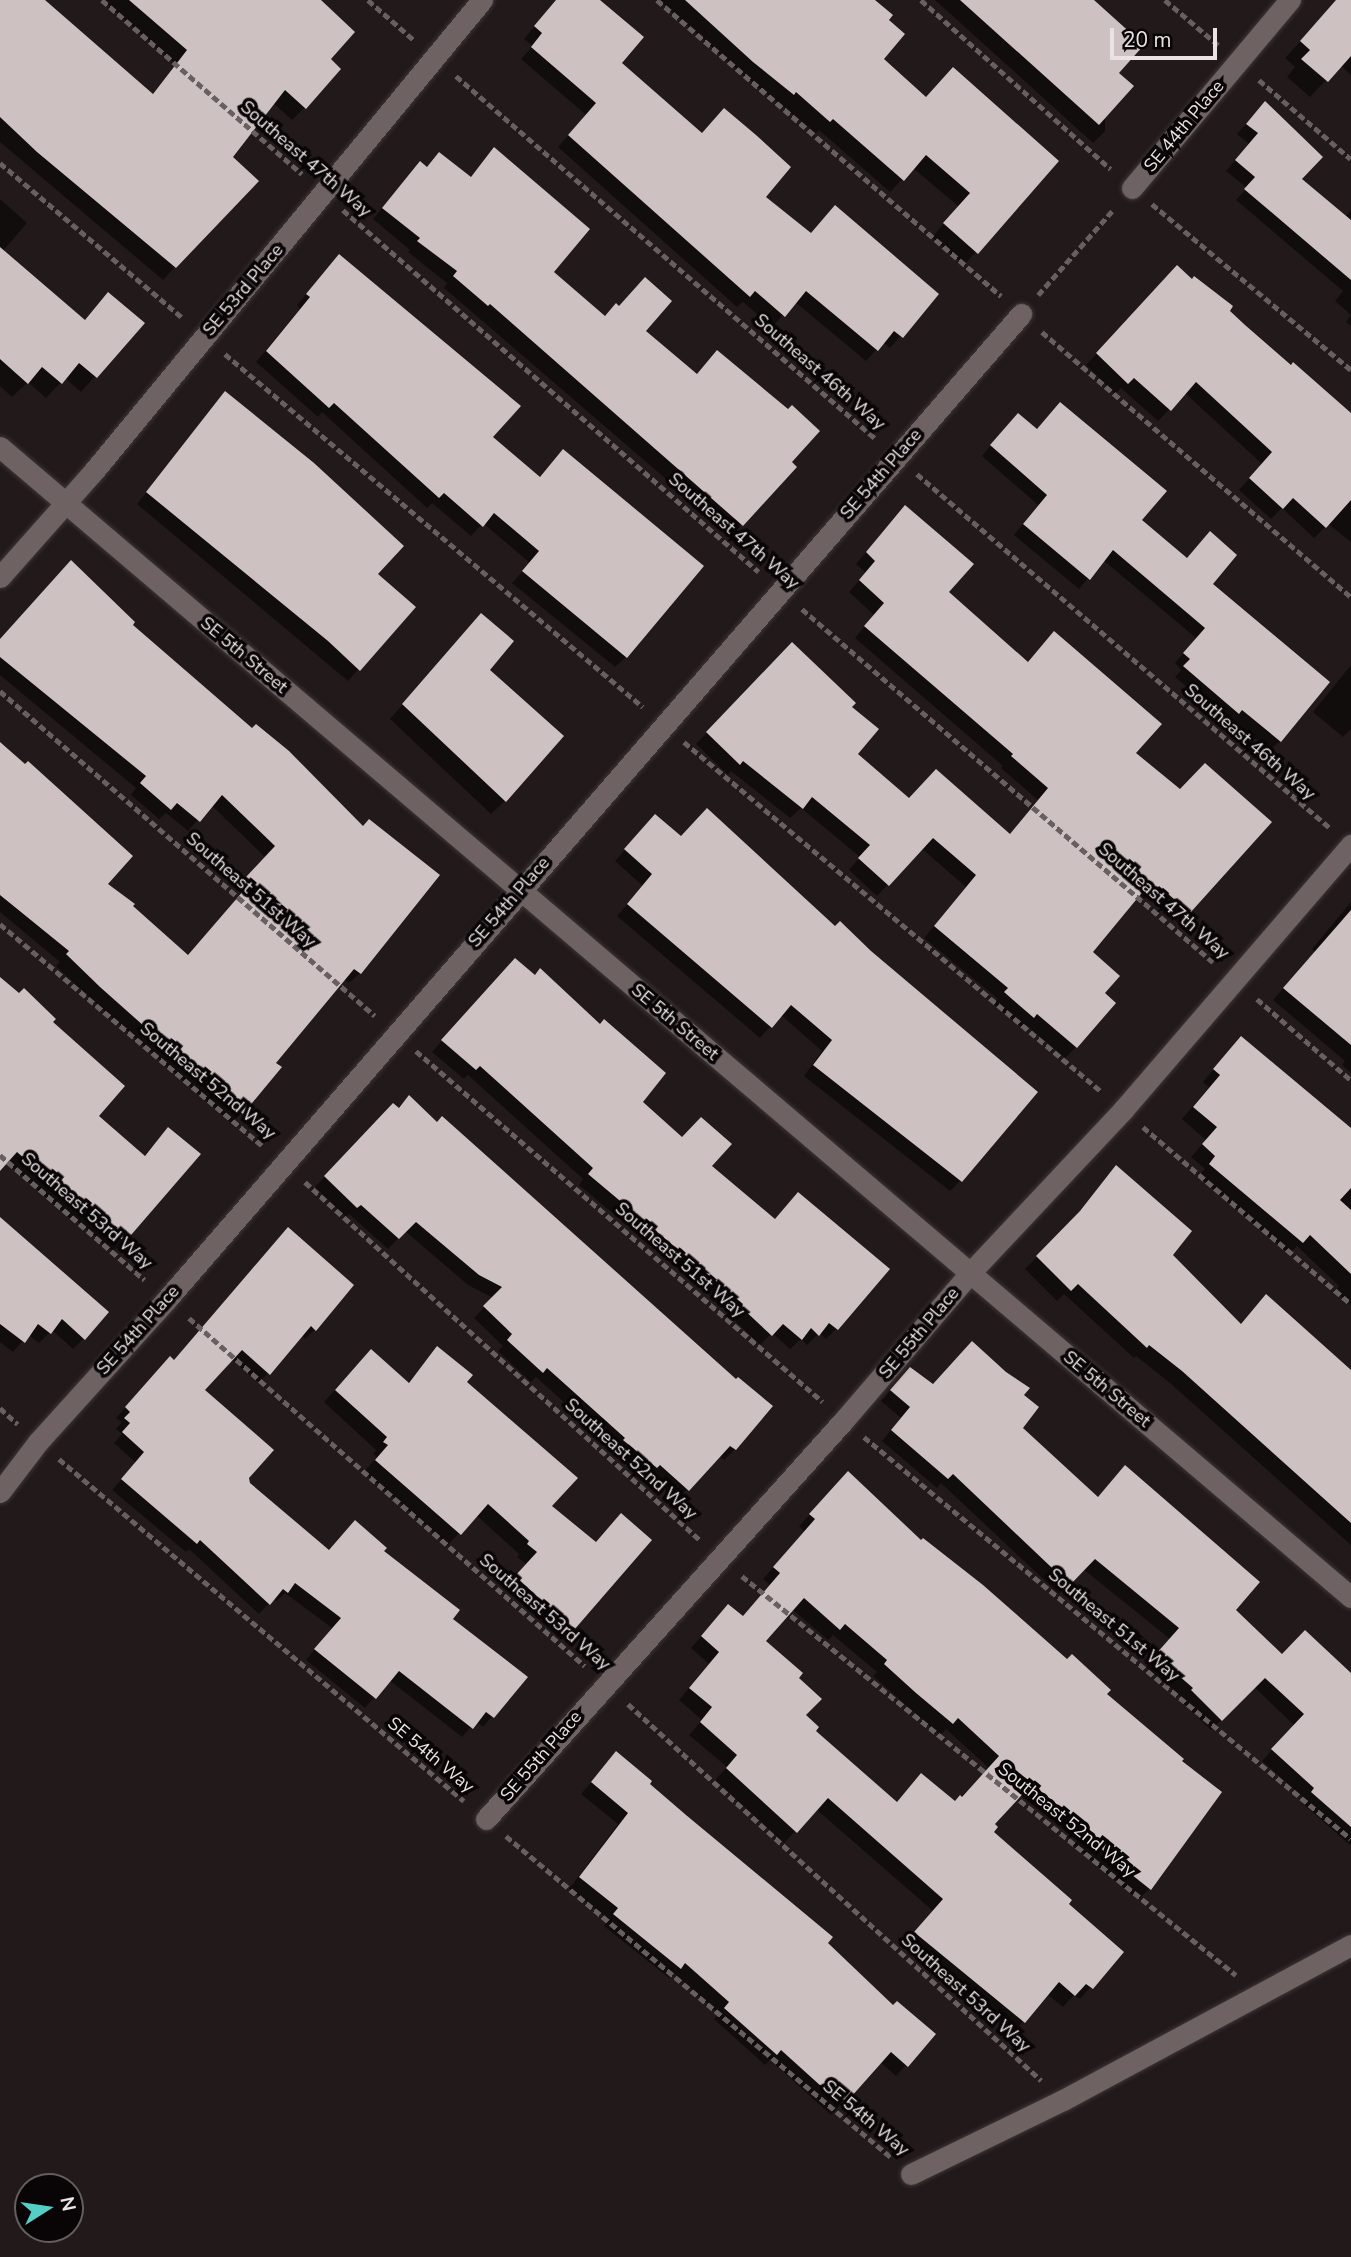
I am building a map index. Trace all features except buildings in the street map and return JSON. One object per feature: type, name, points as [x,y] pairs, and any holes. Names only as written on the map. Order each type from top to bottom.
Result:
[{"type":"street","name":"SE 53rd Place","points":[[0,577],[66,503],[482,0]]},
{"type":"street","name":"SE 44th Place","points":[[1132,188],[1290,0]]},
{"type":"street","name":"SE 54th Place","points":[[0,1492],[38,1442],[167,1299],[519,889],[1021,313]]},
{"type":"street","name":"SE 5th Street","points":[[0,447],[1351,1597]]},
{"type":"street","name":"SE 55th Place","points":[[486,1819],[605,1683],[721,1559],[970,1273],[1123,1110],[1237,982],[1351,846]]},
{"type":"street","points":[[911,2174],[1063,2100],[1351,1945]]},
{"type":"path","name":"Southeast 47th Way","points":[[102,0],[780,590],[1351,1080]]},
{"type":"path","name":"Southeast 46th Way","points":[[368,0],[1351,846]]},
{"type":"path","points":[[1021,313],[1132,188]]},
{"type":"path","name":"Southeast 51st Way","points":[[0,691],[844,1420],[1351,1839]]},
{"type":"path","name":"Southeast 52nd Way","points":[[0,924],[284,1163],[721,1559],[1261,1995]]},
{"type":"path","name":"Southeast 53rd Way","points":[[0,1155],[605,1683],[1063,2100]]},
{"type":"path","name":"SE 54th Way","points":[[0,1408],[911,2174]]}]
